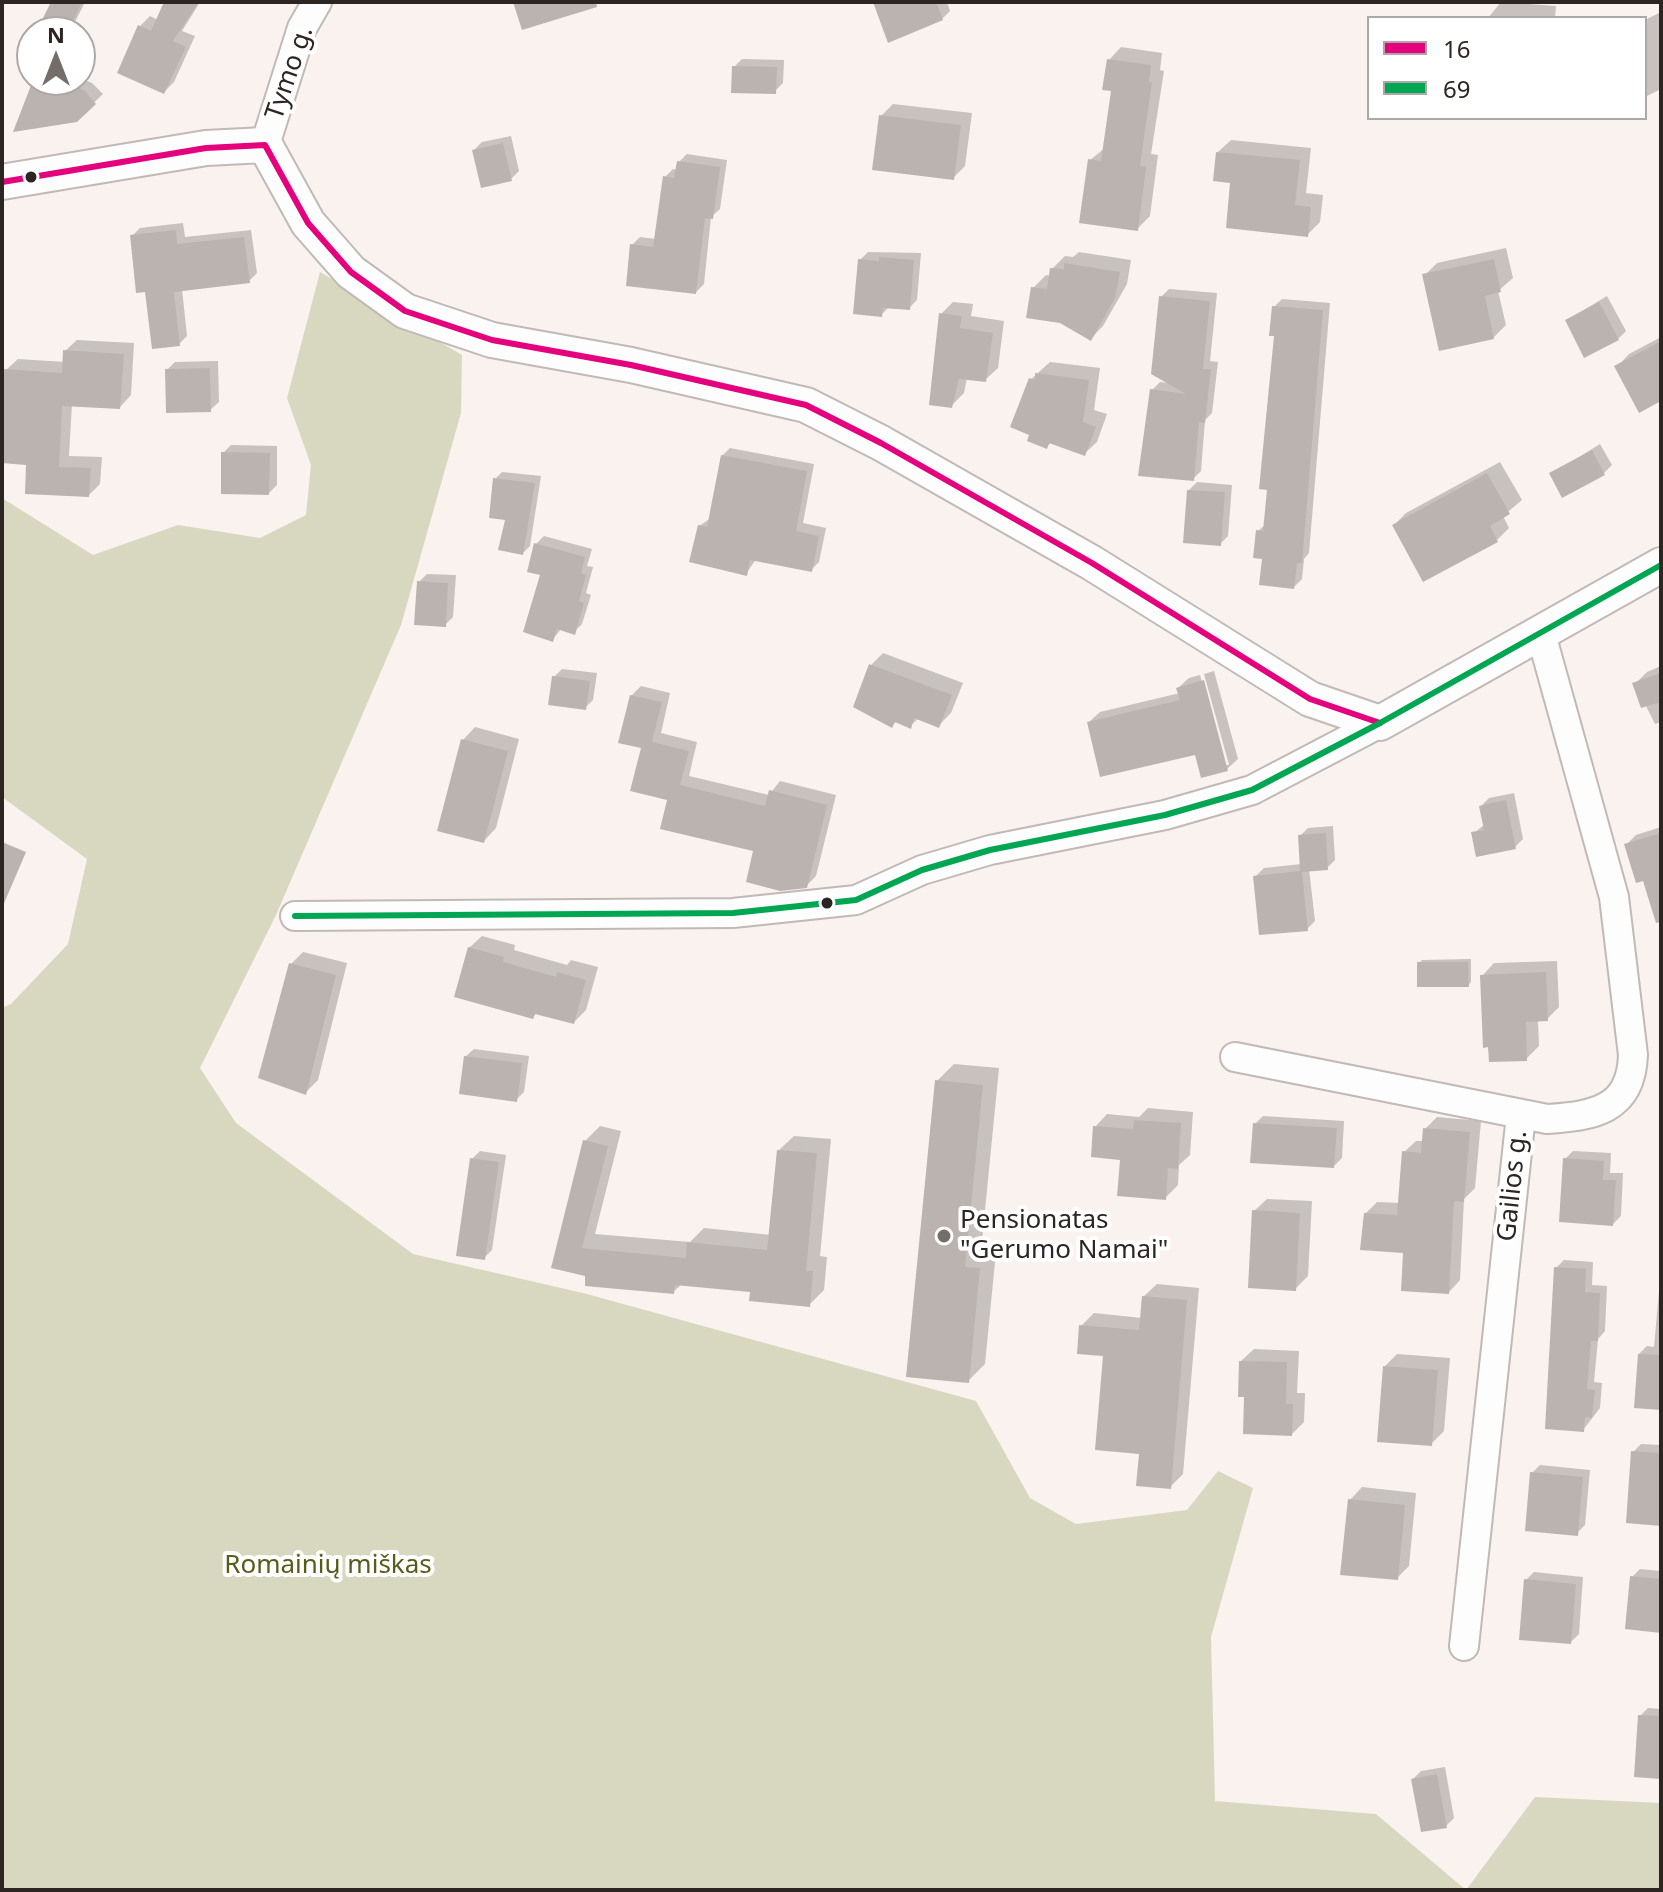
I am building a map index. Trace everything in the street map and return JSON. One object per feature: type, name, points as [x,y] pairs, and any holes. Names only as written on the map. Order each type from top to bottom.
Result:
[{"type":"street","name":"Tymo g.","points":[[265,145],[302,28],[317,2]]},
{"type":"street","points":[[2,182],[206,148],[265,145],[308,223],[351,272],[405,311],[492,340],[631,365],[806,405],[881,443],[1092,563],[1310,699],[1380,723]]},
{"type":"street","points":[[295,916],[733,913],[856,900],[922,870],[990,850],[1165,815],[1252,790],[1380,723],[1661,565]]},
{"type":"street","name":"Gailios g.","points":[[1464,1646],[1521,1115],[1547,1119],[1598,1112],[1618,1100],[1632,1078],[1633,1066],[1614,897],[1541,634]]},
{"type":"street","points":[[1235,1057],[1521,1115]]},
{"type":"green space","name":"Romainių miškas","points":[[320,272],[462,355],[461,413],[401,625],[276,915],[200,1068],[236,1123],[413,1254],[583,1293],[976,1401],[1030,1498],[1076,1524],[1187,1510],[1218,1471],[1253,1488],[1211,1637],[1215,1801],[1376,1814],[1466,1890],[2,1890],[2,1008],[11,1004],[68,944],[87,859],[2,797],[2,498],[93,555],[178,525],[260,538],[306,515],[311,465],[287,398]]},
{"type":"green space","points":[[1535,1797],[1661,1803],[1661,1890],[1466,1890]]},
{"type":"building","points":[[51,2],[82,2],[75,16],[44,16]]},
{"type":"building","points":[[164,2],[199,2],[173,41],[186,47],[164,94],[117,73],[138,25],[151,31]]},
{"type":"building","points":[[513,2],[596,2],[597,7],[522,30]]},
{"type":"building","points":[[873,2],[936,2],[943,20],[888,43]]},
{"type":"building","points":[[1107,59],[1151,65],[1149,82],[1152,82],[1140,166],[1146,167],[1138,231],[1079,223],[1088,159],[1101,161],[1111,91],[1102,90]]},
{"type":"building","points":[[732,66],[777,67],[776,94],[731,93]]},
{"type":"building","points":[[27,96],[89,96],[96,104],[77,122],[13,132]]},
{"type":"building","points":[[879,115],[961,125],[954,180],[872,170]]},
{"type":"building","points":[[503,143],[512,181],[481,188],[472,150]]},
{"type":"building","points":[[1216,152],[1300,160],[1295,205],[1311,207],[1308,237],[1226,228],[1230,183],[1213,181]]},
{"type":"building","points":[[677,161],[720,167],[713,219],[705,218],[696,294],[626,286],[630,244],[653,247],[663,176],[674,178]]},
{"type":"building","points":[[176,230],[177,244],[244,237],[250,283],[174,292],[180,346],[152,349],[145,292],[136,293],[130,235]]},
{"type":"building","points":[[879,257],[914,260],[910,310],[883,308],[882,317],[853,314],[858,259],[879,261]]},
{"type":"building","points":[[1494,259],[1501,292],[1485,296],[1494,339],[1439,351],[1422,274]]},
{"type":"building","points":[[1064,263],[1120,272],[1115,298],[1091,341],[1060,323],[1026,318],[1031,287],[1047,289],[1050,268],[1064,269]]},
{"type":"building","points":[[1159,296],[1210,301],[1203,369],[1211,369],[1205,423],[1199,422],[1194,481],[1138,476],[1150,389],[1186,394],[1151,374]]},
{"type":"building","points":[[1599,302],[1619,340],[1584,358],[1565,320]]},
{"type":"building","points":[[1272,306],[1323,310],[1302,563],[1297,563],[1294,589],[1259,585],[1262,559],[1253,558],[1256,530],[1263,531],[1267,490],[1259,489],[1274,336],[1269,336]]},
{"type":"building","points":[[939,313],[962,316],[960,328],[993,333],[986,382],[959,379],[952,408],[929,405]]},
{"type":"building","points":[[1661,341],[1661,401],[1639,413],[1614,366]]},
{"type":"building","points":[[63,350],[124,354],[120,409],[62,406],[59,467],[91,468],[89,497],[25,494],[26,465],[2,463],[4,369],[62,373]]},
{"type":"building","points":[[210,368],[211,412],[166,413],[165,369]]},
{"type":"building","points":[[1035,373],[1089,380],[1083,422],[1096,427],[1085,456],[1049,443],[1047,449],[1027,441],[1029,435],[1010,427],[1029,378],[1035,380]]},
{"type":"building","points":[[1592,450],[1605,475],[1562,498],[1549,473]]},
{"type":"building","points":[[221,452],[270,453],[269,495],[221,494]]},
{"type":"building","points":[[721,455],[807,471],[796,531],[819,536],[812,572],[750,560],[747,576],[689,562],[698,525],[707,527]]},
{"type":"building","points":[[1487,473],[1510,514],[1490,526],[1498,542],[1423,582],[1392,525]]},
{"type":"building","points":[[493,478],[535,483],[523,555],[498,550],[505,520],[489,518]]},
{"type":"building","points":[[1187,490],[1225,492],[1221,546],[1183,543]]},
{"type":"building","points":[[534,543],[585,557],[581,573],[586,575],[579,601],[584,603],[575,635],[557,629],[553,642],[523,632],[540,575],[527,572]]},
{"type":"building","points":[[417,581],[448,583],[446,627],[414,625]]},
{"type":"building","points":[[869,664],[952,695],[939,728],[914,718],[911,729],[895,722],[892,728],[853,707]]},
{"type":"building","points":[[1661,673],[1661,702],[1641,708],[1632,683]]},
{"type":"building","points":[[552,676],[590,681],[586,710],[548,705]]},
{"type":"building","points":[[1204,680],[1228,771],[1201,778],[1195,755],[1100,777],[1087,722],[1180,700],[1176,688]]},
{"type":"building","points":[[630,695],[662,702],[652,742],[689,751],[680,785],[765,806],[769,790],[827,805],[807,888],[780,891],[746,882],[753,851],[660,829],[667,800],[630,791],[641,748],[618,743]]},
{"type":"building","points":[[461,739],[508,751],[484,843],[437,831]]},
{"type":"building","points":[[1506,800],[1516,849],[1476,857],[1471,832],[1484,830],[1479,806]]},
{"type":"building","points":[[1326,833],[1328,870],[1302,872],[1308,931],[1259,935],[1253,876],[1300,871],[1298,835]]},
{"type":"building","points":[[1661,833],[1661,922],[1656,923],[1643,881],[1636,883],[1624,844]]},
{"type":"building","points":[[2,842],[26,852],[2,908]]},
{"type":"building","points":[[468,947],[504,957],[503,962],[556,977],[557,972],[586,980],[574,1024],[535,1014],[533,1019],[454,997]]},
{"type":"building","points":[[1417,962],[1468,962],[1469,987],[1417,987]]},
{"type":"building","points":[[289,963],[336,975],[306,1095],[258,1078]]},
{"type":"building","points":[[1546,972],[1548,1021],[1526,1022],[1527,1061],[1489,1062],[1488,1047],[1483,1048],[1480,975]]},
{"type":"building","points":[[464,1056],[522,1063],[517,1102],[459,1094]]},
{"type":"building","name":"Pensionatas \"Gerumo Namai\"","points":[[935,1080],[983,1085],[965,1267],[980,1268],[969,1383],[906,1377]]},
{"type":"building","points":[[1134,1120],[1181,1123],[1178,1169],[1168,1168],[1166,1200],[1117,1196],[1120,1160],[1091,1157],[1093,1126],[1133,1129]]},
{"type":"building","points":[[1253,1123],[1337,1128],[1334,1168],[1250,1163]]},
{"type":"building","points":[[1423,1128],[1470,1132],[1464,1202],[1454,1201],[1449,1294],[1401,1291],[1403,1253],[1360,1250],[1364,1213],[1397,1215],[1402,1151],[1421,1153]]},
{"type":"building","points":[[583,1140],[608,1146],[582,1248],[686,1258],[687,1242],[767,1250],[777,1150],[817,1153],[806,1271],[813,1271],[810,1307],[749,1301],[750,1292],[675,1285],[674,1294],[585,1286],[585,1276],[551,1268]]},
{"type":"building","points":[[470,1158],[499,1162],[485,1260],[456,1256]]},
{"type":"building","points":[[1563,1158],[1604,1161],[1603,1180],[1616,1180],[1613,1226],[1559,1222]]},
{"type":"building","points":[[1252,1210],[1300,1213],[1296,1291],[1248,1288]]},
{"type":"building","points":[[1554,1267],[1586,1269],[1585,1292],[1600,1293],[1598,1341],[1591,1341],[1587,1389],[1595,1390],[1592,1418],[1585,1417],[1584,1432],[1545,1429]]},
{"type":"building","points":[[1142,1296],[1187,1300],[1171,1489],[1136,1486],[1139,1454],[1095,1450],[1103,1356],[1077,1354],[1079,1325],[1139,1330]]},
{"type":"building","points":[[1638,1354],[1661,1355],[1661,1410],[1634,1408]]},
{"type":"building","points":[[1239,1361],[1287,1362],[1286,1404],[1293,1404],[1292,1436],[1243,1434],[1244,1397],[1238,1397]]},
{"type":"building","points":[[1383,1366],[1438,1370],[1432,1446],[1377,1442]]},
{"type":"building","points":[[1631,1451],[1661,1453],[1661,1526],[1626,1523]]},
{"type":"building","points":[[1530,1472],[1583,1477],[1578,1536],[1525,1531]]},
{"type":"building","points":[[1348,1499],[1405,1505],[1398,1580],[1340,1575]]},
{"type":"building","points":[[1630,1576],[1661,1579],[1661,1633],[1625,1629]]},
{"type":"building","points":[[1524,1579],[1576,1584],[1571,1644],[1519,1640]]},
{"type":"building","points":[[1638,1715],[1661,1716],[1661,1779],[1634,1777]]},
{"type":"building","points":[[1437,1774],[1447,1828],[1421,1832],[1411,1779]]},
{"type":"transit line","name":"16","points":[[2,182],[206,148],[265,145],[308,223],[351,272],[405,311],[492,340],[631,365],[806,405],[881,443],[1092,563],[1310,699],[1380,723]]},
{"type":"transit line","name":"69","points":[[295,916],[733,913],[856,900],[922,870],[990,850],[1165,815],[1252,790],[1380,723],[1661,565]]},
{"type":"place","name":"Pensionatas \"Gerumo Namai\"","points":[[944,1236]]}]
